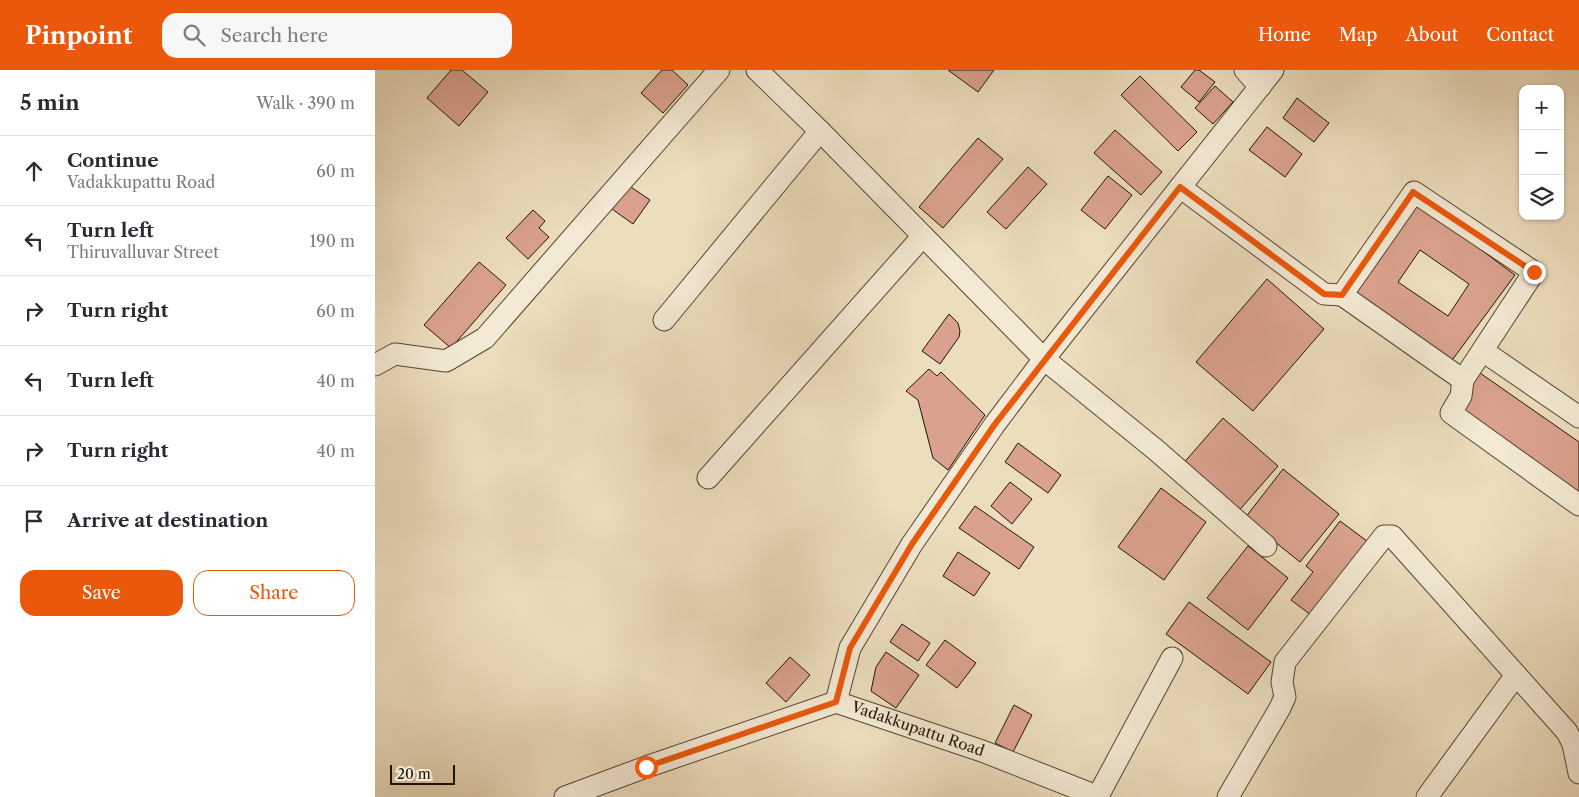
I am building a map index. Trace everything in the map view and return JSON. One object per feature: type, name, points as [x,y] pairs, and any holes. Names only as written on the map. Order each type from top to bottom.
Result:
[{"type":"street","points":[[375,365],[395,354],[447,361],[485,338],[719,70]]},
{"type":"street","points":[[757,70],[1044,359],[1156,450],[1266,546]]},
{"type":"street","points":[[1245,70],[1260,87]]},
{"type":"street","points":[[836,702],[850,648],[907,552],[995,424],[1044,359],[1273,70]]},
{"type":"street","points":[[664,320],[819,131]]},
{"type":"street","points":[[1180,187],[1324,294],[1342,295],[1463,380]]},
{"type":"street","points":[[1342,295],[1413,192],[1534,272],[1463,380],[1461,396],[1451,413],[1579,505]]},
{"type":"street","points":[[708,478],[923,236]]},
{"type":"street","points":[[1483,351],[1579,417]]},
{"type":"street","points":[[1228,797],[1285,698],[1282,682],[1285,662],[1384,536],[1392,536],[1567,732],[1573,744],[1579,773]]},
{"type":"street","points":[[1098,796],[1172,658]]},
{"type":"street","points":[[1427,797],[1516,675]]},
{"type":"street","name":"Vadakkupattu Road","points":[[565,797],[646,767],[836,702],[982,751],[1098,796]]},
{"type":"building","points":[[451,70],[462,70],[488,92],[459,126],[427,98]]},
{"type":"building","points":[[662,70],[672,70],[688,85],[663,113],[641,93]]},
{"type":"building","points":[[948,70],[994,70],[978,92]]},
{"type":"building","points":[[1195,70],[1199,70],[1215,82],[1199,102],[1181,87]]},
{"type":"building","points":[[1140,76],[1197,132],[1178,151],[1121,95]]},
{"type":"building","points":[[1215,86],[1233,102],[1213,124],[1195,108]]},
{"type":"building","points":[[1297,98],[1329,123],[1314,142],[1283,118]]},
{"type":"building","points":[[1267,127],[1302,154],[1285,177],[1249,150]]},
{"type":"building","points":[[1115,130],[1162,172],[1141,195],[1094,153]]},
{"type":"building","points":[[978,138],[1003,159],[943,228],[919,207]]},
{"type":"building","points":[[1028,167],[1047,184],[1006,229],[987,212]]},
{"type":"building","points":[[1108,176],[1132,195],[1105,229],[1081,210]]},
{"type":"building","points":[[628,185],[650,200],[633,224],[612,209]]},
{"type":"building","points":[[1414,200],[1515,275],[1450,363],[1349,288]],"holes":[[[1420,250],[1469,284],[1448,316],[1398,282]]]},
{"type":"building","points":[[533,210],[545,221],[539,228],[549,237],[528,259],[506,238]]},
{"type":"building","points":[[479,262],[506,285],[451,348],[424,325]]},
{"type":"building","points":[[1267,279],[1324,329],[1253,411],[1196,362]]},
{"type":"building","points":[[949,314],[958,323],[959,337],[940,364],[922,351]]},
{"type":"building","points":[[929,369],[937,376],[941,372],[985,415],[948,470],[933,458],[918,400],[906,391]]},
{"type":"building","points":[[1480,373],[1579,442],[1579,500],[1453,412]]},
{"type":"building","points":[[1223,418],[1278,466],[1236,514],[1181,466]]},
{"type":"building","points":[[1018,443],[1061,475],[1048,493],[1005,462]]},
{"type":"building","points":[[1283,469],[1339,514],[1300,562],[1245,518]]},
{"type":"building","points":[[1010,482],[1032,499],[1012,524],[991,506]]},
{"type":"building","points":[[1161,488],[1206,522],[1164,580],[1118,547]]},
{"type":"building","points":[[975,506],[1034,547],[1019,569],[959,528]]},
{"type":"building","points":[[1340,521],[1367,541],[1311,615],[1291,600],[1313,572],[1306,566]]},
{"type":"building","points":[[1248,546],[1288,578],[1248,630],[1207,598]]},
{"type":"building","points":[[958,552],[990,573],[974,596],[943,576]]},
{"type":"building","points":[[1189,602],[1271,662],[1248,694],[1166,634]]},
{"type":"building","points":[[902,624],[930,643],[918,661],[890,642]]},
{"type":"building","points":[[945,640],[976,663],[957,688],[926,665]]},
{"type":"building","points":[[886,652],[919,675],[896,708],[871,691],[876,667]]},
{"type":"building","points":[[790,657],[810,675],[786,702],[766,683]]},
{"type":"building","points":[[1014,705],[1032,715],[1013,752],[995,743]]},
{"type":"route","points":[[646,767],[836,702],[850,648],[912,544],[995,424],[1180,187],[1324,294],[1342,295],[1413,192],[1534,272]]}]
